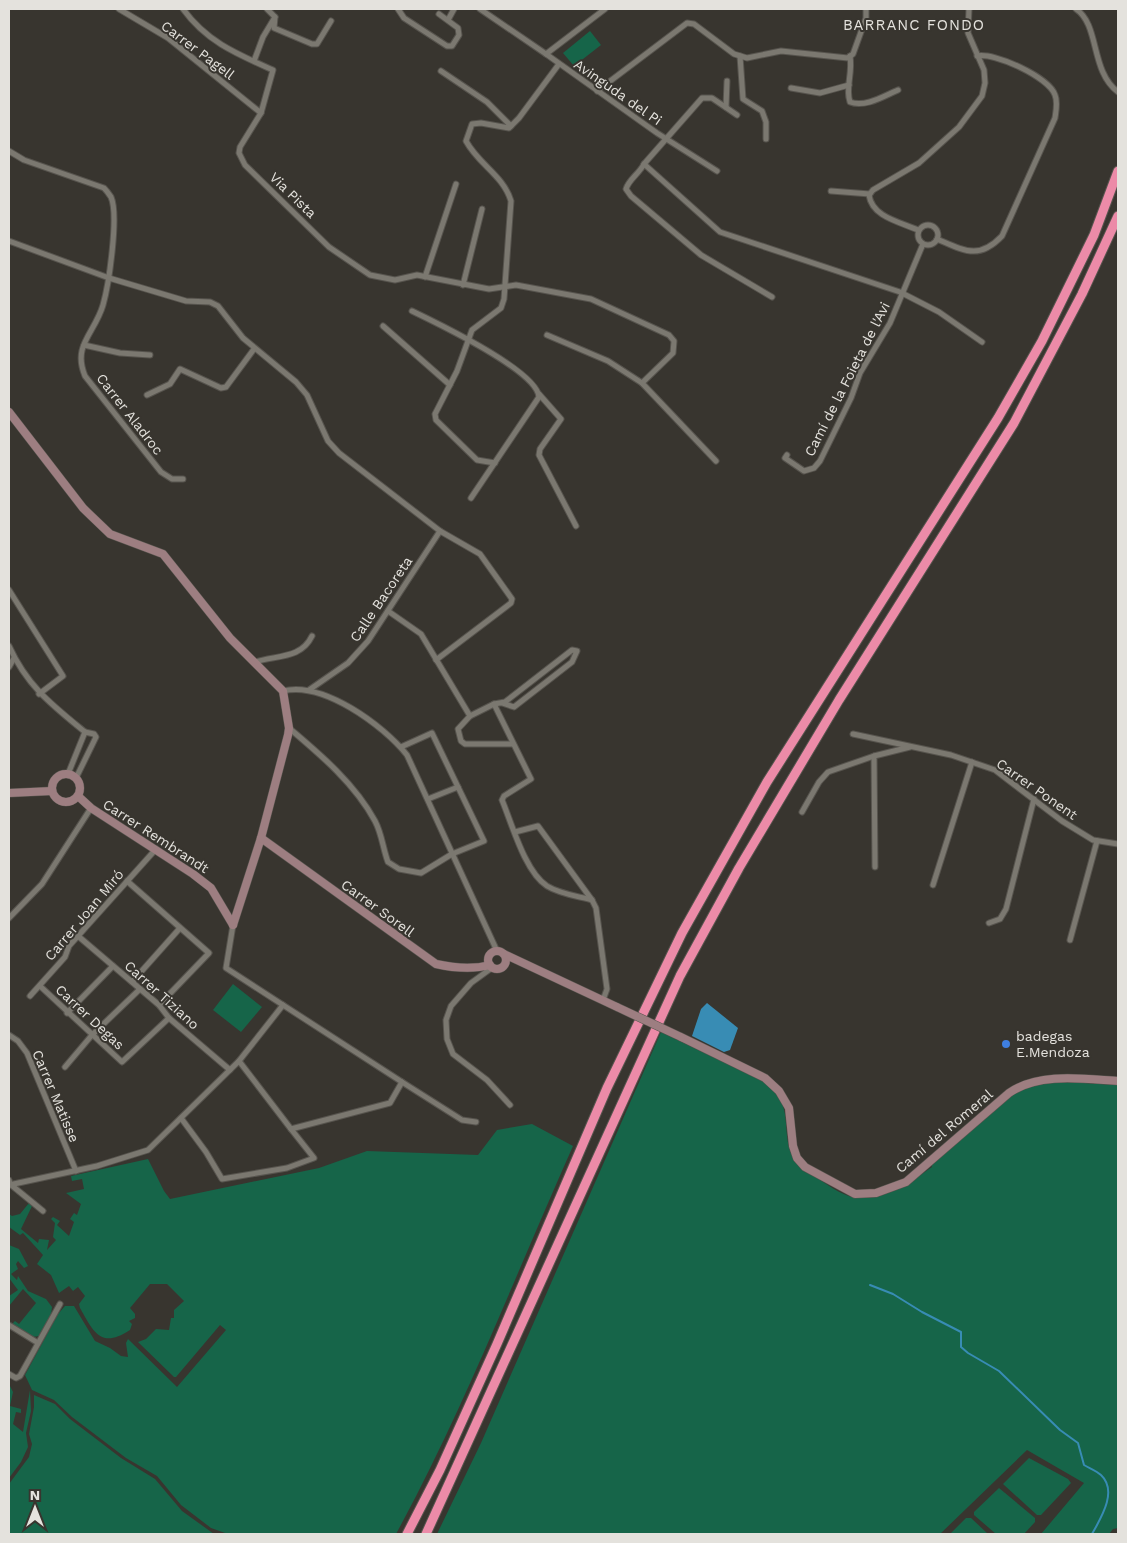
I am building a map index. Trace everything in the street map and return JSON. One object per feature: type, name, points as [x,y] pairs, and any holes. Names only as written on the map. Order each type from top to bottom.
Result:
[{"type":"highway","points":[[407,1534],[440,1470],[611,1079],[682,933],[768,782],[998,418],[1042,341],[1094,234],[1118,171]]},
{"type":"highway","points":[[426,1534],[680,976],[739,868],[839,700],[1014,423],[1082,294],[1118,216]]},
{"type":"street","name":"Carrer Pagell","points":[[119,9],[168,38],[261,113]]},
{"type":"street","points":[[183,9],[191,20],[225,49],[254,61],[268,25],[275,17]]},
{"type":"street","points":[[267,9],[275,17]]},
{"type":"street","points":[[398,9],[404,18],[452,46],[460,32],[458,28],[439,14]]},
{"type":"street","points":[[448,20],[454,9]]},
{"type":"street","points":[[480,9],[546,54],[605,9]]},
{"type":"street","points":[[866,9],[866,18],[850,56],[853,69],[847,95],[850,102],[856,104],[878,99],[898,90]]},
{"type":"street","points":[[918,230],[876,212],[870,204],[870,194],[873,190],[919,163],[959,127],[982,96],[985,83],[984,70],[968,33],[969,9]]},
{"type":"street","points":[[1076,9],[1088,23],[1101,72],[1117,90]]},
{"type":"street","points":[[275,17],[274,28],[317,44],[331,21]]},
{"type":"street","points":[[598,91],[687,22],[694,24],[734,54],[747,58],[781,51],[841,58],[850,56]]},
{"type":"street","name":"Avinguda del Pi","points":[[546,54],[665,138],[716,171]]},
{"type":"street","points":[[937,239],[964,251],[977,252],[992,247],[1002,236],[1055,118],[1057,108],[1055,95],[1048,84],[998,58],[985,54],[977,56]]},
{"type":"street","points":[[740,56],[743,99],[762,111],[766,122],[766,140]]},
{"type":"street","name":"Via Pista","points":[[254,61],[273,70],[261,113],[240,147],[239,153],[245,165],[329,247],[370,275],[395,280],[417,275],[425,277]]},
{"type":"street","points":[[495,463],[482,463],[477,460],[436,420],[435,414],[450,385],[472,330],[501,308],[507,287],[509,195],[507,189],[496,175],[474,156],[466,141],[472,124],[481,123],[509,128],[519,118],[559,64]]},
{"type":"street","points":[[441,71],[487,102],[511,126]]},
{"type":"street","points":[[726,107],[727,81]]},
{"type":"street","points":[[791,88],[820,93],[849,85]]},
{"type":"street","name":"Avinguda del Pi","points":[[737,115],[712,98],[702,98],[665,138],[626,189],[631,196],[700,255],[772,297]]},
{"type":"street","name":"Carrer Aladroc","points":[[9,151],[24,160],[94,184],[108,192],[111,198],[113,213],[109,278],[103,306],[80,355],[85,376],[161,472],[172,479],[184,479]]},
{"type":"street","points":[[644,164],[720,232],[902,294],[939,312],[982,342]]},
{"type":"street","points":[[456,184],[425,277],[489,289],[516,286],[590,299],[669,335],[674,341],[673,353],[642,383]]},
{"type":"street","points":[[831,191],[870,194]]},
{"type":"street","points":[[463,285],[482,209]]},
{"type":"street","points":[[931,224],[938,232],[937,239],[933,244],[923,244],[918,239],[918,230],[924,225],[931,224]]},
{"type":"street","points":[[9,241],[109,278],[186,301],[210,302],[218,306],[232,327],[254,349],[296,382],[307,395],[328,441],[339,453],[419,516],[440,531],[480,554],[512,599],[510,603],[436,660]]},
{"type":"street","points":[[902,294],[923,244]]},
{"type":"street","name":"Camí de la Foieta de l'Avi","points":[[787,455],[785,458],[804,470],[814,468],[820,461],[851,398],[860,373],[890,323],[902,294]]},
{"type":"street","points":[[412,311],[468,339],[528,379],[539,390],[539,394],[561,419],[540,449],[539,455],[576,526]]},
{"type":"street","points":[[383,326],[450,385]]},
{"type":"street","points":[[547,335],[608,361],[642,383],[716,461]]},
{"type":"street","name":"Carrer Aladroc","points":[[84,346],[120,353],[150,355]]},
{"type":"street","points":[[147,395],[170,384],[180,369],[221,388],[226,387],[254,349]]},
{"type":"street","points":[[471,498],[525,420],[539,394]]},
{"type":"street","points":[[9,412],[83,508],[110,534],[163,554],[230,638],[283,691],[289,728],[262,838],[233,925],[226,968],[462,1120],[476,1122]]},
{"type":"street","name":"Calle Bacoreta","points":[[309,690],[348,663],[368,641],[440,531]]},
{"type":"street","points":[[9,590],[63,676],[39,694]]},
{"type":"street","points":[[388,611],[421,634],[470,716]]},
{"type":"street","points":[[255,662],[298,653],[305,648],[312,636]]},
{"type":"street","points":[[9,646],[14,658],[39,694],[85,732],[89,731],[96,737],[76,778]]},
{"type":"street","points":[[504,702],[514,707],[572,662],[577,651],[572,650],[504,702],[494,704],[470,716],[458,729],[461,741],[465,744],[513,744]]},
{"type":"street","points":[[9,667],[14,658]]},
{"type":"street","points":[[283,691],[294,688],[309,690],[348,707],[392,738],[401,747],[407,755],[500,953],[506,960],[504,965]]},
{"type":"street","points":[[494,704],[531,779],[530,782],[504,796],[502,800],[534,873],[546,885],[574,896],[590,897]]},
{"type":"street","points":[[289,728],[330,764],[362,799],[377,823],[388,862],[399,869],[421,873],[452,854],[484,840],[432,733],[401,747]]},
{"type":"street","points":[[68,774],[85,732]]},
{"type":"street","name":"Carrer Ponent","points":[[854,734],[913,746],[995,770],[1062,821],[1097,841],[1118,844]]},
{"type":"street","points":[[802,812],[823,776],[828,772],[874,756],[913,746]]},
{"type":"street","points":[[874,756],[875,867]]},
{"type":"street","points":[[933,885],[972,762]]},
{"type":"street","points":[[68,774],[76,778],[80,788],[78,796],[73,800],[62,802],[55,797],[52,791],[57,778],[68,774]]},
{"type":"street","points":[[428,799],[458,787]]},
{"type":"street","points":[[9,793],[52,791]]},
{"type":"street","name":"Carrer Rembrandt","points":[[78,796],[91,808],[156,849],[210,888],[233,925]]},
{"type":"street","points":[[989,923],[997,921],[1004,915],[1011,895],[1034,799]]},
{"type":"street","points":[[9,918],[42,884],[91,808]]},
{"type":"street","points":[[515,832],[538,826],[581,884],[596,908],[607,989],[603,1000]]},
{"type":"street","name":"Carrer Sorell","points":[[262,838],[436,964],[453,968],[492,966]]},
{"type":"street","points":[[1070,940],[1097,841]]},
{"type":"street","name":"Carrer Joan Miró","points":[[30,996],[65,957],[69,946],[156,849]]},
{"type":"street","points":[[127,881],[208,952],[159,1005]]},
{"type":"street","points":[[574,896],[581,892],[581,884]]},
{"type":"street","points":[[132,982],[180,928]]},
{"type":"street","name":"Carrer Tiziano","points":[[78,936],[159,1005],[169,1018],[230,1070]]},
{"type":"street","points":[[492,966],[490,955],[500,953]]},
{"type":"street","name":"Camí del Romeral","points":[[500,953],[765,1078],[773,1084],[788,1108],[793,1146],[797,1158],[811,1170],[856,1194],[876,1193],[906,1182],[1009,1092],[1024,1084],[1047,1080],[1118,1081]]},
{"type":"street","points":[[492,966],[498,968],[504,965],[525,964]]},
{"type":"street","points":[[67,1013],[113,966]]},
{"type":"street","points":[[492,966],[471,983],[450,1006],[446,1020],[447,1039],[453,1054],[487,1080],[510,1105]]},
{"type":"street","name":"Carrer Degas","points":[[40,986],[122,1062],[169,1018]]},
{"type":"street","points":[[65,1067],[92,1035],[140,989]]},
{"type":"street","points":[[9,1183],[76,1171],[132,1157],[148,1150],[239,1061],[283,1005]]},
{"type":"street","name":"Carrer Matisse","points":[[9,1035],[18,1041],[27,1053],[76,1171]]},
{"type":"street","points":[[181,1118],[206,1152],[222,1179],[287,1168],[314,1158],[239,1061]]},
{"type":"street","points":[[291,1129],[390,1103],[402,1082]]},
{"type":"street","points":[[9,1183],[43,1211]]},
{"type":"street","points":[[9,1374],[16,1378],[20,1376],[60,1304]]},
{"type":"street","points":[[9,1325],[38,1344]]},
{"type":"green space","points":[[590,31],[601,45],[574,66],[563,53]]},
{"type":"green space","points":[[233,984],[262,1007],[241,1032],[213,1010]]},
{"type":"green space","points":[[661,1032],[753,1075],[769,1085],[783,1105],[790,1149],[798,1164],[833,1189],[855,1198],[880,1196],[916,1178],[932,1167],[931,1164],[1012,1094],[1024,1088],[1064,1082],[1118,1085],[1118,1528],[1113,1529],[1109,1534],[1041,1534],[1084,1483],[1027,1450],[940,1534],[437,1534],[481,1443]]},
{"type":"green space","points":[[532,1124],[573,1146],[467,1391],[396,1534],[228,1534],[211,1528],[181,1505],[157,1476],[126,1458],[72,1417],[54,1400],[32,1390],[25,1375],[58,1314],[65,1306],[74,1306],[95,1341],[121,1356],[128,1357],[126,1343],[128,1339],[177,1387],[226,1330],[220,1325],[174,1377],[138,1342],[146,1339],[156,1329],[169,1330],[171,1318],[174,1318],[174,1310],[184,1301],[167,1284],[150,1284],[130,1308],[135,1314],[135,1318],[129,1321],[132,1324],[130,1330],[112,1338],[99,1336],[80,1308],[79,1304],[85,1296],[78,1287],[73,1291],[69,1286],[59,1293],[51,1275],[37,1264],[43,1255],[23,1233],[20,1235],[9,1227],[9,1214],[12,1216],[20,1214],[29,1203],[32,1206],[21,1229],[38,1243],[39,1239],[49,1240],[47,1250],[56,1240],[53,1237],[55,1223],[51,1219],[53,1217],[60,1221],[57,1225],[69,1236],[74,1222],[70,1219],[74,1213],[77,1215],[81,1204],[66,1193],[84,1189],[82,1179],[72,1181],[71,1176],[148,1159],[170,1199],[319,1168],[367,1151],[478,1155],[497,1130]]},
{"type":"green space","points":[[9,1245],[19,1249],[28,1266],[24,1268],[18,1261],[16,1264],[18,1269],[11,1274],[17,1280],[18,1276],[28,1291],[46,1299],[52,1307],[51,1315],[40,1336],[32,1337],[12,1324],[15,1321],[19,1324],[36,1303],[23,1289],[9,1306],[9,1296],[18,1290],[9,1278]]},
{"type":"green space","points":[[10,1386],[13,1392],[10,1406],[21,1409],[21,1413],[16,1412],[13,1424],[23,1432],[30,1390],[31,1411],[26,1433],[28,1447],[21,1462],[9,1478]]},
{"type":"green space","points":[[34,1395],[55,1404],[70,1419],[121,1458],[155,1479],[182,1511],[214,1534],[9,1534],[9,1484],[29,1457],[32,1444],[29,1434],[34,1407]]},
{"type":"green space","points":[[1029,1458],[1068,1479],[1071,1483],[1041,1515],[1037,1515],[1003,1484]]},
{"type":"green space","points":[[999,1488],[1035,1518],[1035,1522],[1024,1534],[996,1534],[974,1515],[974,1512]]},
{"type":"green space","points":[[966,1518],[971,1518],[988,1534],[950,1534]]},
{"type":"water","points":[[707,1003],[738,1028],[730,1050],[724,1052],[692,1036],[701,1009]]},
{"type":"waterway","points":[[870,1285],[893,1294],[922,1312],[961,1332],[961,1347],[999,1371],[1060,1430],[1078,1443],[1084,1465],[1101,1475],[1106,1481],[1108,1489],[1106,1505],[1092,1534]]},
{"type":"place","name":"badegas E.Mendoza","points":[[1006,1044]]},
{"type":"district","name":"BARRANC FONDO","points":[[914,25]]}]
